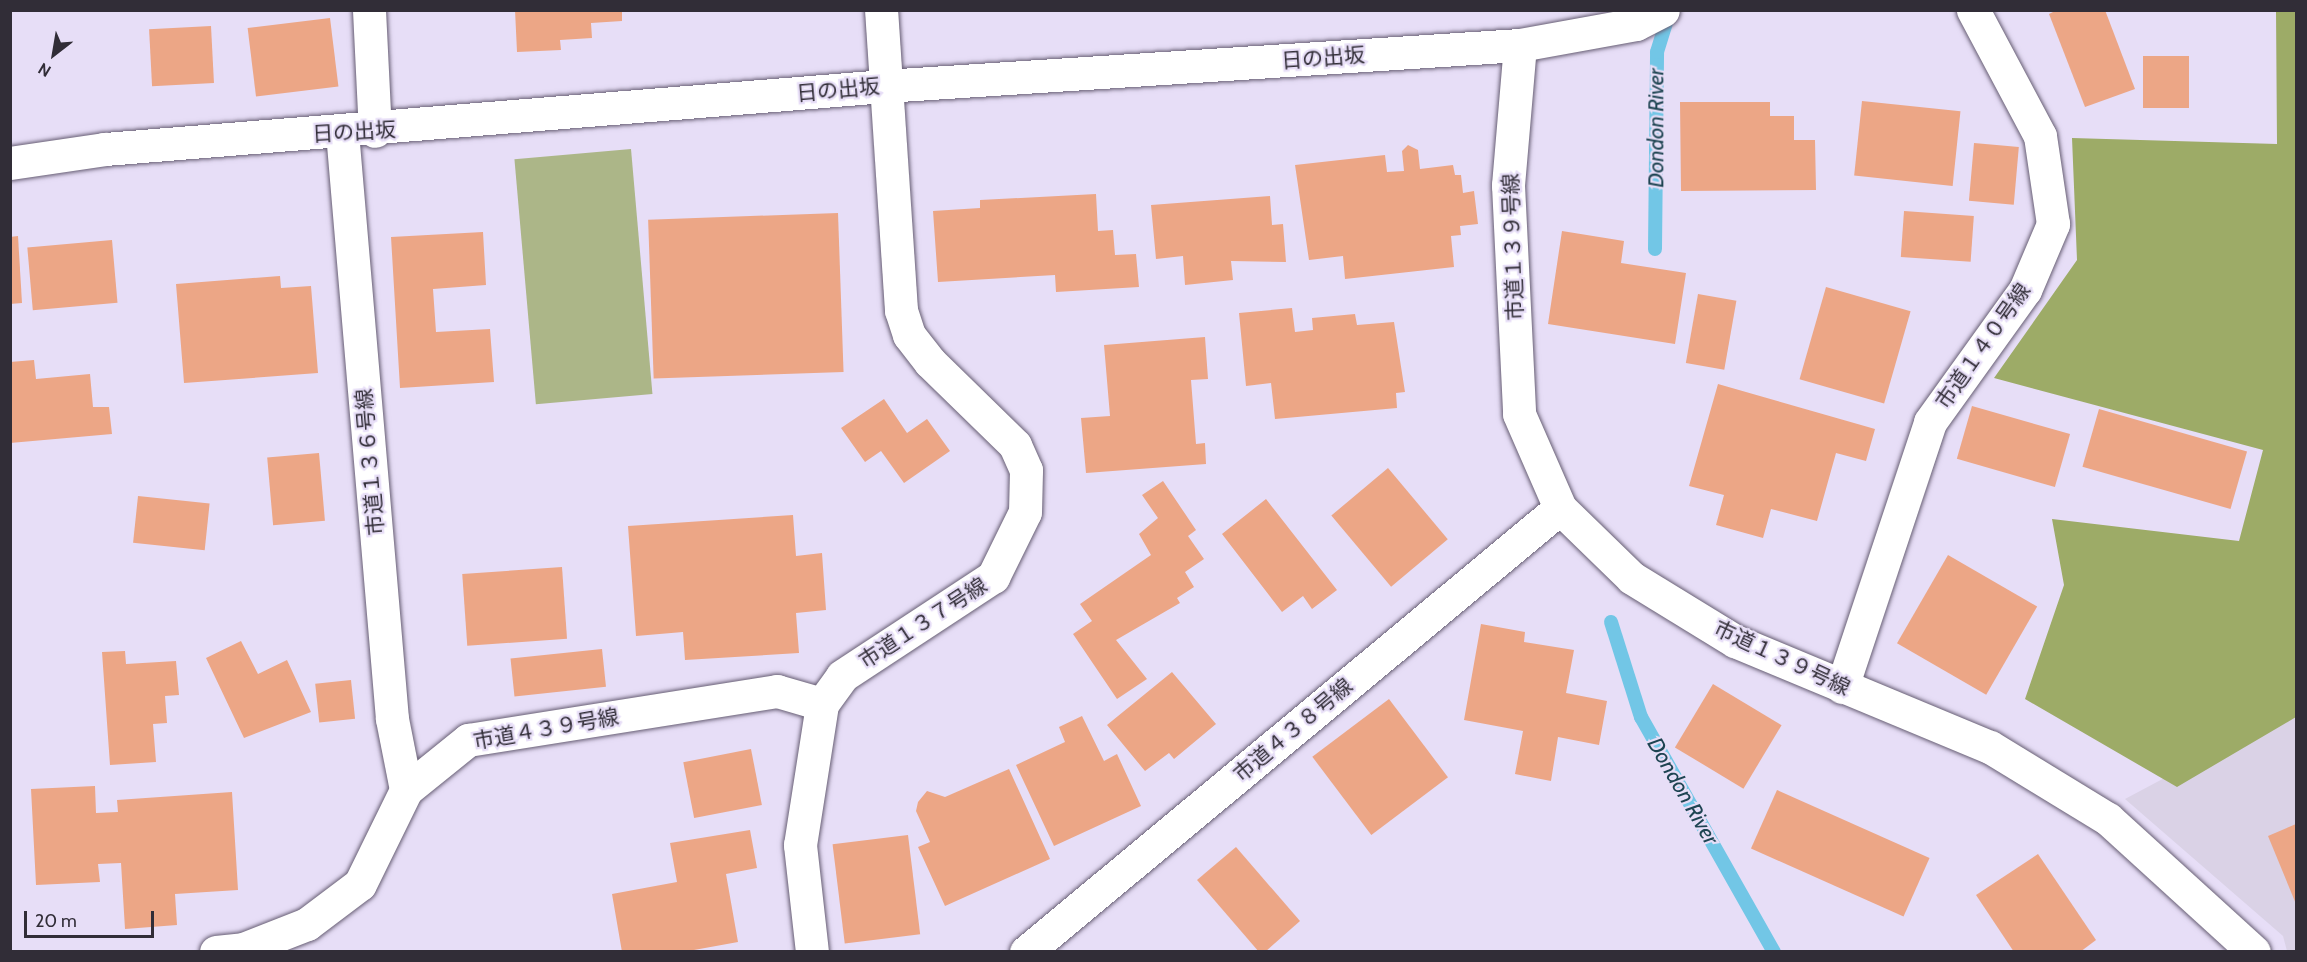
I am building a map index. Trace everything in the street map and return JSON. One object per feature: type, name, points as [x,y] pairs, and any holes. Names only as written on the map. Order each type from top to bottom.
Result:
[{"type":"street","points":[[369,10],[375,131]]},
{"type":"street","name":"市道１３７号線","points":[[812,951],[800,845],[822,704],[842,676],[993,577],[1024,512],[1026,470],[1015,445],[930,362],[909,335],[901,310],[884,86],[881,10]]},
{"type":"street","name":"市道１４０号線","points":[[1842,687],[1930,422],[2025,290],[2053,224],[2040,136],[1973,10]]},
{"type":"street","name":"日の出坂","points":[[10,163],[105,149],[375,131],[884,86],[1520,45],[1649,17]]},
{"type":"street","name":"市道１３９号線","points":[[1520,45],[1508,185],[1519,414],[1560,508],[1632,578],[1736,641],[1990,747],[2108,819],[2254,951]]},
{"type":"street","name":"市道１３６号線","points":[[342,132],[392,719],[406,790]]},
{"type":"street","name":"市道４３８号線","points":[[1026,951],[1560,508]]},
{"type":"street","name":"市道４３９号線","points":[[216,951],[243,949],[307,924],[360,884],[406,790],[468,740],[777,691],[822,704]]},
{"type":"shaded area","points":[[2296,708],[2296,951],[2287,951],[2283,936],[2125,799]]},
{"type":"green space","points":[[2276,11],[2296,11],[2296,717],[2177,787],[2025,699],[2064,585],[2052,519],[2239,541],[2263,450],[1994,378],[2077,260],[2072,138],[2277,144]]},
{"type":"green space","points":[[631,149],[652,394],[536,404],[514,159]]},
{"type":"building","points":[[515,10],[622,10],[622,21],[591,23],[592,38],[560,40],[561,50],[517,52]]},
{"type":"building","points":[[2057,10],[2105,10],[2135,89],[2085,107],[2049,14]]},
{"type":"building","points":[[330,18],[338,86],[256,97],[248,28]]},
{"type":"building","points":[[211,26],[214,83],[152,86],[149,29]]},
{"type":"building","points":[[2143,56],[2189,56],[2189,108],[2143,108]]},
{"type":"building","points":[[1862,101],[1960,111],[1953,186],[1854,176]]},
{"type":"building","points":[[1680,102],[1770,102],[1770,116],[1794,116],[1794,140],[1815,140],[1816,190],[1681,191]]},
{"type":"building","points":[[1974,143],[2019,147],[2014,205],[1969,201]]},
{"type":"building","points":[[1408,145],[1418,150],[1420,169],[1453,165],[1455,175],[1461,175],[1463,193],[1474,191],[1478,224],[1460,226],[1461,235],[1451,236],[1454,267],[1345,279],[1343,256],[1309,260],[1295,165],[1385,155],[1387,172],[1404,171],[1402,151]]},
{"type":"building","points":[[1096,194],[1098,231],[1113,230],[1115,255],[1136,254],[1139,287],[1056,292],[1055,275],[938,282],[933,211],[980,208],[980,200]]},
{"type":"building","points":[[1270,196],[1272,225],[1283,224],[1286,262],[1231,261],[1233,280],[1185,285],[1183,256],[1156,259],[1151,205]]},
{"type":"building","points":[[1904,211],[1974,216],[1971,262],[1901,257]]},
{"type":"building","points":[[838,213],[844,372],[654,379],[648,220]]},
{"type":"building","points":[[1562,231],[1624,241],[1621,263],[1686,273],[1675,344],[1548,324]]},
{"type":"building","points":[[483,232],[486,285],[433,289],[436,332],[490,329],[494,382],[400,388],[391,237]]},
{"type":"building","points":[[18,236],[22,303],[10,304],[10,237]]},
{"type":"building","points":[[112,240],[117,303],[33,310],[27,247]]},
{"type":"building","points":[[280,276],[281,288],[311,286],[318,373],[184,383],[176,284]]},
{"type":"building","points":[[1826,287],[1911,311],[1884,404],[1800,379]]},
{"type":"building","points":[[1698,294],[1736,301],[1724,370],[1686,363]]},
{"type":"building","points":[[1292,308],[1295,332],[1313,330],[1312,318],[1355,314],[1357,325],[1394,322],[1405,392],[1396,393],[1397,408],[1275,419],[1271,383],[1246,386],[1239,313]]},
{"type":"building","points":[[1205,337],[1208,379],[1191,380],[1196,444],[1205,443],[1206,464],[1086,473],[1081,418],[1110,416],[1104,345]]},
{"type":"building","points":[[34,360],[36,379],[90,374],[93,407],[109,407],[112,434],[10,443],[10,362]]},
{"type":"building","points":[[1718,384],[1875,429],[1866,461],[1836,453],[1817,521],[1771,509],[1763,538],[1716,525],[1724,495],[1689,486]]},
{"type":"building","points":[[884,399],[907,433],[927,419],[950,451],[904,483],[881,451],[865,462],[841,428]]},
{"type":"building","points":[[1972,406],[2070,434],[2055,487],[1957,459]]},
{"type":"building","points":[[2099,409],[2247,451],[2230,509],[2082,467]]},
{"type":"building","points":[[319,453],[325,521],[273,525],[267,458]]},
{"type":"building","points":[[1388,468],[1448,539],[1391,587],[1331,516]]},
{"type":"building","points":[[1163,481],[1196,530],[1188,536],[1204,559],[1185,572],[1194,587],[1177,598],[1180,603],[1116,640],[1147,679],[1117,699],[1073,634],[1092,621],[1080,604],[1151,555],[1139,534],[1158,518],[1142,495]]},
{"type":"building","points":[[138,496],[210,504],[205,550],[133,543]]},
{"type":"building","points":[[1266,499],[1337,590],[1312,609],[1303,596],[1282,612],[1222,534]]},
{"type":"building","points":[[793,515],[796,556],[822,553],[826,610],[796,613],[799,653],[685,660],[683,632],[636,636],[628,526]]},
{"type":"building","points":[[1948,555],[2037,606],[1986,695],[1897,643]]},
{"type":"building","points":[[562,567],[567,639],[467,646],[462,574]]},
{"type":"building","points":[[1481,624],[1525,632],[1524,642],[1574,650],[1566,693],[1607,701],[1599,745],[1558,737],[1551,781],[1515,774],[1523,731],[1464,720]]},
{"type":"building","points":[[241,641],[258,674],[287,660],[311,712],[244,738],[206,658]]},
{"type":"building","points":[[602,649],[606,687],[514,696],[511,659]]},
{"type":"building","points":[[125,651],[126,664],[176,661],[179,695],[165,696],[167,723],[153,724],[156,762],[110,765],[102,652]]},
{"type":"building","points":[[1172,672],[1216,724],[1174,759],[1169,753],[1145,771],[1107,725]]},
{"type":"building","points":[[351,680],[355,719],[319,723],[315,684]]},
{"type":"building","points":[[1713,684],[1782,725],[1743,789],[1675,747]]},
{"type":"building","points":[[1389,699],[1448,777],[1371,835],[1312,757]]},
{"type":"building","points":[[1082,716],[1104,761],[1117,754],[1141,806],[1054,846],[1016,765],[1065,742],[1059,727]]},
{"type":"building","points":[[751,749],[762,805],[694,818],[683,762]]},
{"type":"building","points":[[1009,769],[1050,859],[945,906],[918,847],[930,842],[916,811],[918,802],[927,791],[945,797]]},
{"type":"building","points":[[95,786],[96,813],[118,812],[117,800],[232,792],[238,890],[175,894],[177,925],[125,929],[121,863],[98,864],[100,882],[36,885],[31,789]]},
{"type":"building","points":[[1777,790],[1930,858],[1904,916],[1751,848]]},
{"type":"building","points":[[2296,824],[2296,904],[2268,836]]},
{"type":"building","points":[[750,830],[757,868],[726,874],[738,942],[683,952],[622,952],[612,894],[677,882],[670,843]]},
{"type":"building","points":[[908,835],[920,934],[845,944],[833,844]]},
{"type":"building","points":[[1236,847],[1300,921],[1265,952],[1259,952],[1197,880]]},
{"type":"building","points":[[2038,854],[2096,940],[2080,952],[2014,952],[1976,895]]},
{"type":"waterway","name":"Dondon River","points":[[1655,249],[1657,52],[1670,10]]},
{"type":"waterway","name":"Dondon River","points":[[1611,622],[1641,717],[1774,952]]}]
